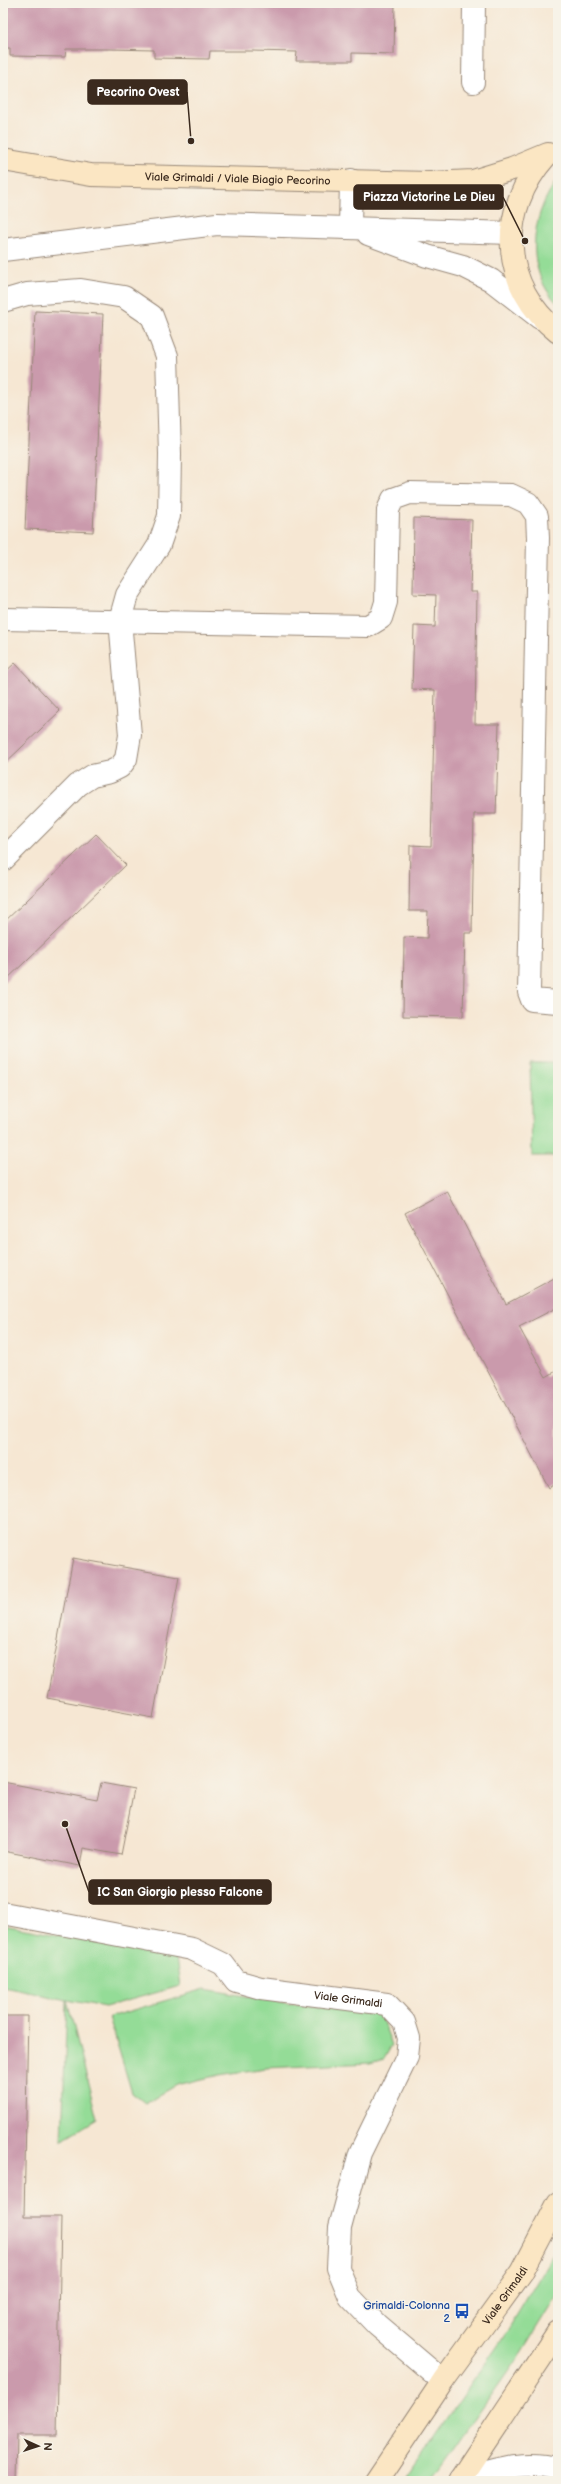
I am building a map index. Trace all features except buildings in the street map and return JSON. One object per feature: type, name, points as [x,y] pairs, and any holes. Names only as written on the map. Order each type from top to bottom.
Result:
[{"type":"main road","points":[[473,181],[553,150]]},
{"type":"main road","points":[[550,326],[528,301],[518,279],[512,256],[512,233],[518,201],[525,184],[553,150]]},
{"type":"main road","name":"Viale Grimaldi / Viale Biagio Pecorino","points":[[3,160],[91,175],[351,180],[430,184],[473,181]]},
{"type":"main road","points":[[473,181],[502,189],[518,201]]},
{"type":"main road","name":"Viale Grimaldi","points":[[376,2481],[443,2381],[522,2272],[558,2203]]},
{"type":"main road","points":[[459,2480],[558,2332]]},
{"type":"street","points":[[473,82],[474,3]]},
{"type":"street","points":[[350,227],[351,180]]},
{"type":"street","points":[[3,250],[216,224],[512,233]]},
{"type":"street","points":[[350,227],[427,256],[463,266],[491,280],[550,326]]},
{"type":"street","points":[[3,301],[27,294],[81,290],[124,297],[152,316],[167,356],[170,454],[169,516],[159,545],[127,595],[120,620],[130,735],[126,759],[120,767],[110,772],[92,776],[78,785],[3,860]]},
{"type":"street","points":[[3,619],[120,620],[368,626],[381,618],[386,602],[388,510],[393,498],[410,493],[511,494],[528,503],[537,516],[538,538],[529,992],[532,1000],[558,1002]]},
{"type":"street","name":"Viale Grimaldi","points":[[3,1913],[192,1949],[223,1964],[236,1980],[261,1988],[387,2004],[404,2022],[409,2038],[407,2057],[360,2153],[340,2227],[338,2268],[350,2297],[377,2325],[443,2381]]},
{"type":"street","points":[[459,2480],[506,2466],[540,2464],[558,2469]]},
{"type":"green space","points":[[558,179],[558,304],[547,290],[539,275],[535,242],[537,225],[542,208]]},
{"type":"green space","points":[[530,1063],[558,1063],[558,1156],[532,1156]]},
{"type":"green space","points":[[3,1925],[176,1957],[180,1986],[105,2007],[3,1987]]},
{"type":"green space","points":[[205,1989],[286,2003],[380,2014],[392,2045],[384,2059],[370,2063],[266,2068],[219,2075],[177,2085],[145,2103],[132,2093],[109,2017]]},
{"type":"green space","points":[[67,2000],[97,2119],[62,2140]]},
{"type":"green space","points":[[558,2247],[558,2293],[519,2356],[431,2481],[404,2481],[501,2341]]},
{"type":"place","name":"Pecorino Ovest","points":[[191,141]]},
{"type":"place","name":"Piazza Victorine Le Dieu","points":[[525,241]]},
{"type":"place","name":"IC San Giorgio plesso Falcone","points":[[65,1824]]},
{"type":"place","name":"Grimaldi-Colonna 2","points":[[462,2311]]}]
